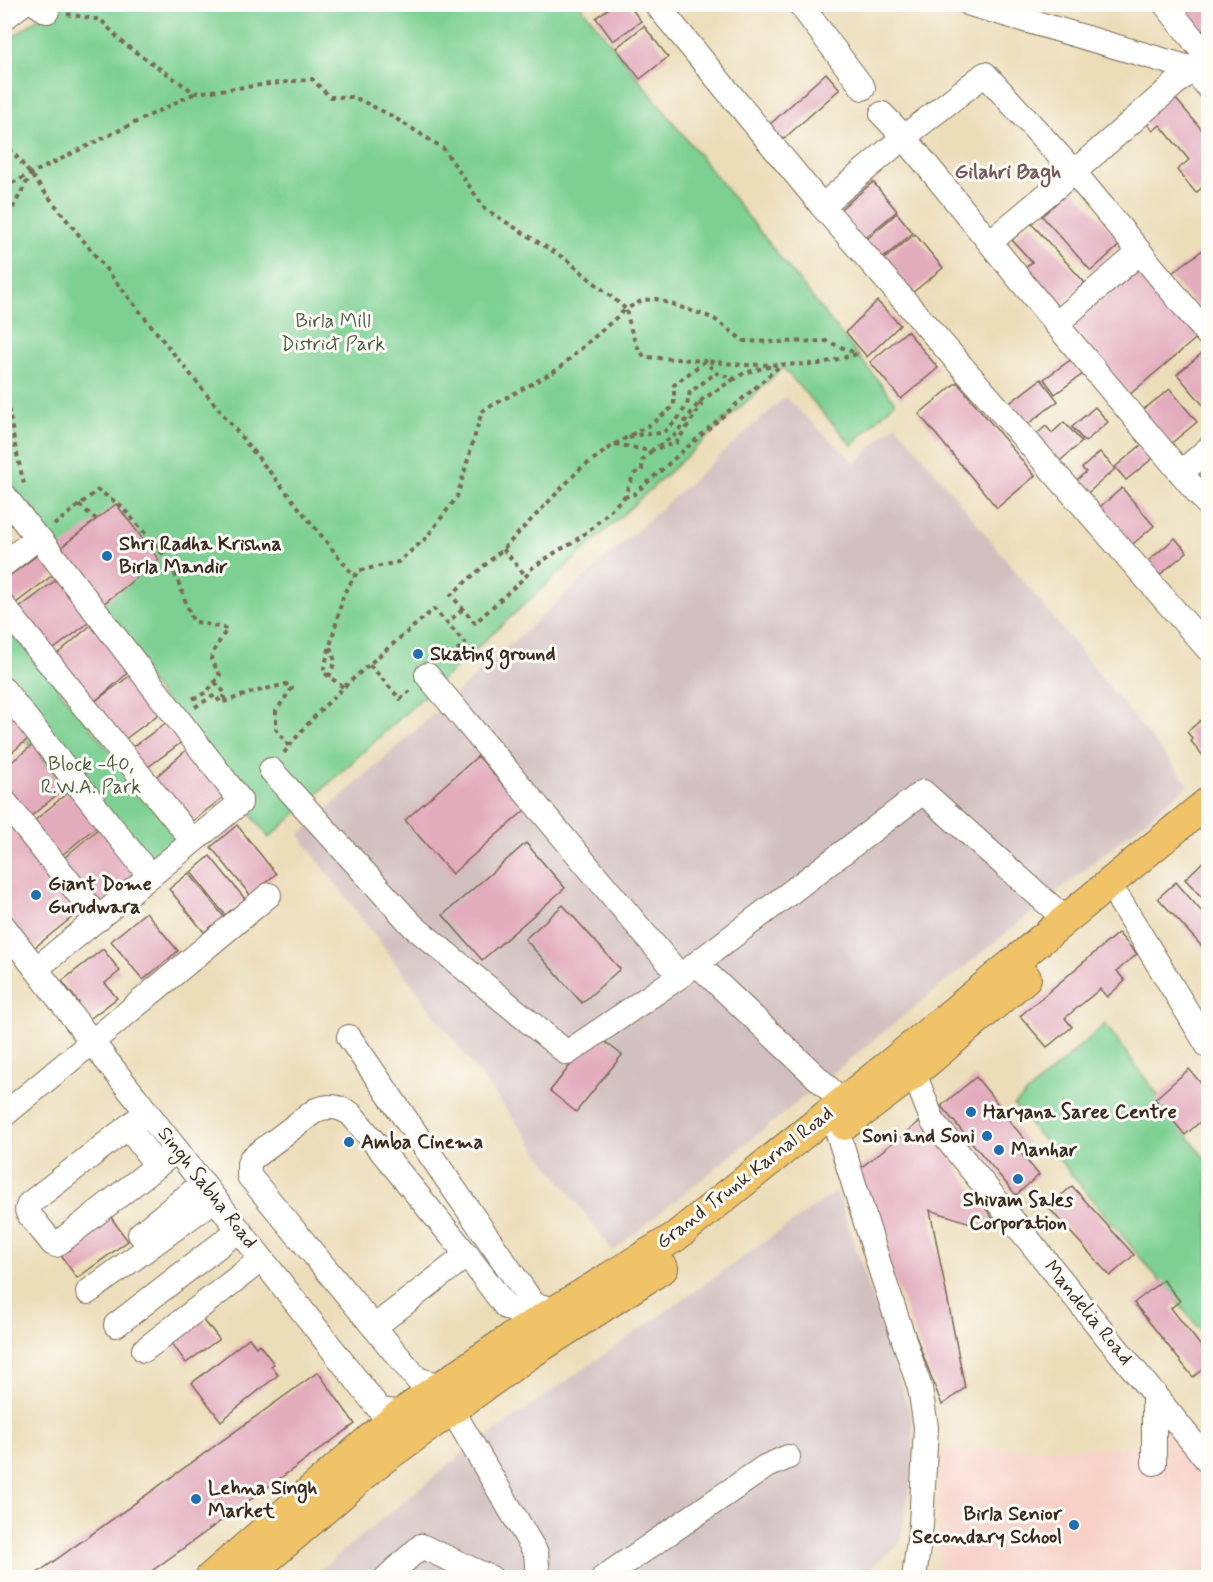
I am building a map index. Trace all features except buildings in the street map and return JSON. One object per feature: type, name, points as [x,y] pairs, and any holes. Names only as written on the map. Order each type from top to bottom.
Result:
[{"type":"main road","name":"Grand Trunk Karnal Road","points":[[210,1578],[370,1439],[411,1423],[447,1398],[525,1357],[688,1252],[837,1130],[1065,920],[1209,802]]},
{"type":"main road","name":"Grand Trunk Karnal Road","points":[[447,1398],[511,1338],[675,1237],[843,1101],[907,1064],[1041,965],[1209,826]]},
{"type":"main road","name":"Grand Trunk Karnal Road","points":[[244,1578],[379,1462],[411,1423]]},
{"type":"street","points":[[4,18],[22,4]]},
{"type":"street","points":[[656,4],[822,206],[1209,649]]},
{"type":"street","points":[[800,4],[863,88]]},
{"type":"street","points":[[969,4],[1057,29],[1203,60]]},
{"type":"street","points":[[1040,4],[1057,29]]},
{"type":"street","points":[[1165,4],[1203,60],[1209,87]]},
{"type":"street","points":[[990,242],[1203,60]]},
{"type":"street","points":[[822,206],[904,137],[985,74],[1074,172],[1209,335]]},
{"type":"street","points":[[882,114],[904,137],[1056,324],[1209,505]]},
{"type":"street","points":[[1056,324],[1140,252]]},
{"type":"street","points":[[1181,472],[1209,449]]},
{"type":"street","points":[[15,493],[37,538],[240,800],[240,803],[37,968]]},
{"type":"street","points":[[4,564],[37,538]]},
{"type":"street","points":[[4,607],[193,841]]},
{"type":"street","points":[[427,675],[688,970],[843,1101]]},
{"type":"street","points":[[4,690],[150,876]]},
{"type":"street","points":[[271,770],[413,926],[567,1053],[688,970],[923,792],[1065,920]]},
{"type":"street","points":[[4,801],[99,919]]},
{"type":"street","points":[[4,1115],[269,895]]},
{"type":"street","points":[[1120,901],[1209,1046]]},
{"type":"street","name":"Singh Sabha Road","points":[[4,927],[380,1410],[411,1423]]},
{"type":"street","points":[[349,1037],[534,1305],[547,1316]]},
{"type":"street","name":"Mandelia Road","points":[[907,1064],[933,1122],[1209,1461]]},
{"type":"street","name":"Mandelia Road","points":[[907,1064],[940,1116],[1209,1436]]},
{"type":"street","points":[[538,1578],[536,1553],[447,1398],[417,1380],[249,1176],[251,1159],[316,1110],[328,1106],[339,1107],[351,1114],[467,1255],[506,1307],[547,1316]]},
{"type":"street","points":[[147,1112],[29,1204],[28,1213],[56,1245],[177,1150]]},
{"type":"street","points":[[128,1127],[157,1166]]},
{"type":"street","points":[[837,1130],[920,1388],[926,1427],[921,1525],[914,1578]]},
{"type":"street","points":[[140,1234],[209,1191]]},
{"type":"street","points":[[88,1292],[209,1191]]},
{"type":"street","points":[[116,1325],[239,1230]]},
{"type":"street","points":[[374,1327],[467,1255]]},
{"type":"street","points":[[144,1350],[262,1259]]},
{"type":"street","points":[[1154,1393],[1154,1463]]},
{"type":"street","points":[[603,1578],[765,1467],[788,1457]]},
{"type":"street","points":[[386,1578],[421,1546],[491,1578]]},
{"type":"path","points":[[42,8],[101,20],[124,44],[195,93]]},
{"type":"path","points":[[4,187],[195,93],[312,79],[330,97],[354,97],[390,115],[443,148],[484,209],[567,260],[626,309],[634,339],[645,357],[744,365],[819,364],[858,354],[826,341],[744,341],[713,318],[656,300],[644,300],[626,309],[557,370],[482,411],[457,497],[426,538],[398,562],[358,571],[344,593],[323,672],[343,687]]},
{"type":"path","points":[[4,141],[355,577]]},
{"type":"path","points":[[4,224],[31,174]]},
{"type":"path","points":[[705,361],[716,373],[735,379]]},
{"type":"path","points":[[705,361],[674,385],[674,406],[653,423],[615,444],[579,469],[503,549],[451,595],[475,623],[532,568],[592,528],[624,497],[634,474],[642,470],[642,461],[675,435],[700,400],[744,373],[782,364]]},
{"type":"path","points":[[624,497],[633,495],[782,364]]},
{"type":"path","points":[[615,444],[638,435],[663,433],[677,420],[687,405],[690,392],[716,373]]},
{"type":"path","points":[[4,382],[15,446],[15,493]]},
{"type":"path","points":[[615,444],[652,451]]},
{"type":"path","points":[[37,538],[98,490],[121,506],[171,563],[193,621],[226,629],[211,659],[220,675],[207,692],[187,706],[195,707],[215,695],[221,703],[286,684],[292,688],[276,711],[276,729],[289,746]]},
{"type":"path","points":[[79,505],[96,519]]},
{"type":"path","points":[[503,549],[526,576]]},
{"type":"path","points":[[271,770],[289,746],[343,687],[434,609],[447,623],[463,609]]},
{"type":"path","points":[[329,677],[335,661],[330,647]]},
{"type":"path","points":[[215,682],[225,693],[223,696],[227,700]]},
{"type":"shaded area","points":[[785,397],[855,463],[896,424],[1189,785],[613,1251],[299,835]]},
{"type":"shaded area","points":[[837,1191],[912,1420],[913,1466],[900,1542],[860,1577],[310,1578],[457,1458]]},
{"type":"shaded area","name":"Birla Senior Secondary School","points":[[1146,1399],[1208,1480],[1208,1570],[940,1575],[938,1450],[1146,1447]]},
{"type":"green space","name":"Birla Mill District Park","points":[[56,5],[580,5],[895,402],[852,445],[783,368],[269,838],[5,491],[5,43]]},
{"type":"green space","name":"Block -40, R.W.A. Park","points":[[4,622],[180,837],[134,875],[5,715]]},
{"type":"green space","points":[[1105,1024],[1208,1163],[1208,1339],[1014,1105]]},
{"type":"place","name":"Shri Radha Krishna Birla Mandir","points":[[107,556]]},
{"type":"place","name":"Skating ground","points":[[418,654]]},
{"type":"place","name":"Giant Dome Gurudwara","points":[[36,895]]},
{"type":"place","name":"Haryana Saree Centre","points":[[971,1112]]},
{"type":"place","name":"Soni and Soni","points":[[987,1136]]},
{"type":"place","name":"Amba Cinema","points":[[349,1142]]},
{"type":"place","name":"Manhar","points":[[999,1150]]},
{"type":"place","name":"Shivam Sales Corporation","points":[[1018,1179]]},
{"type":"place","name":"Lehna Singh Market","points":[[196,1499]]},
{"type":"place","name":"Birla Senior Secondary School","points":[[1074,1525]]},
{"type":"district","name":"Gilahri Bagh","points":[[1008,172]]}]
